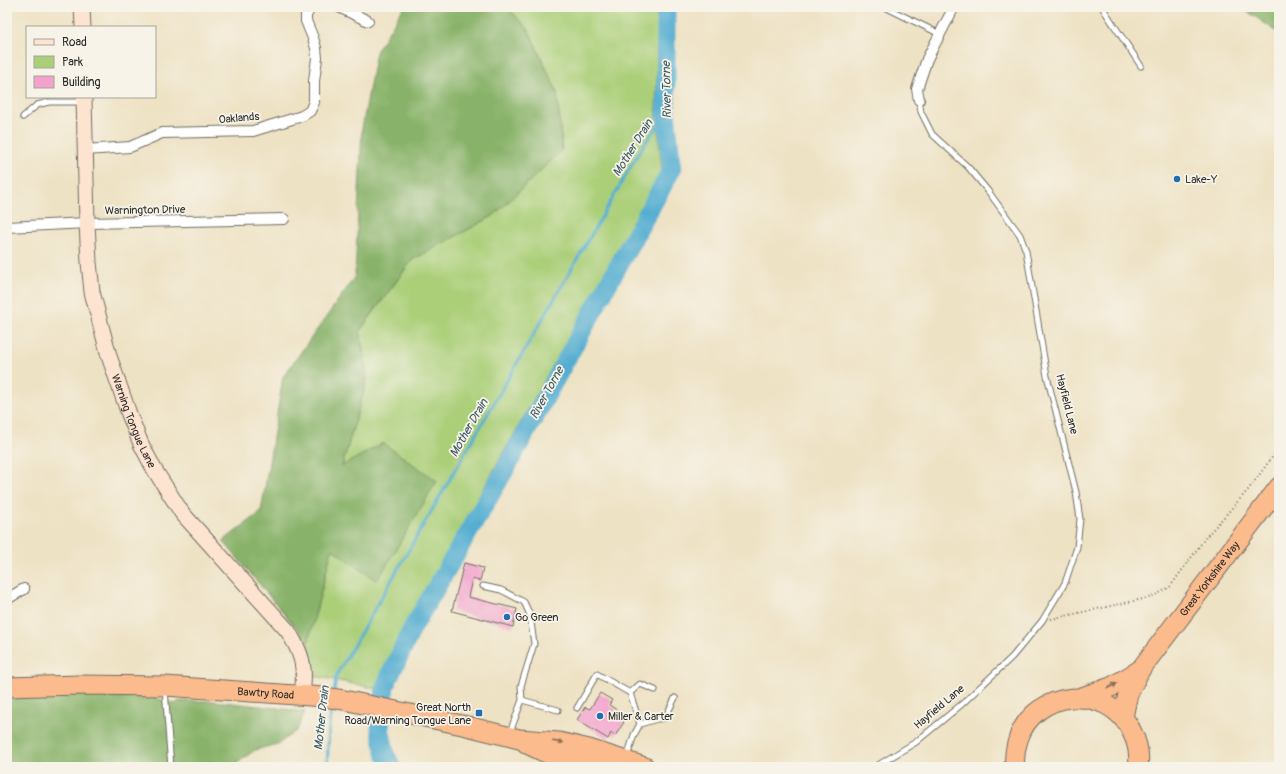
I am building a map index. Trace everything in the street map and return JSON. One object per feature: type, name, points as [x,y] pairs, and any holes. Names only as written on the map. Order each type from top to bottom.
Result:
[{"type":"highway","name":"Great Yorkshire Way","points":[[1123,717],[1128,694],[1140,670],[1279,487]]},
{"type":"highway","name":"Great Yorkshire Way","points":[[1082,697],[1111,687],[1140,670]]},
{"type":"highway","name":"Bawtry Road","points":[[7,687],[79,685],[165,686],[324,696],[467,726],[513,738],[559,742],[589,749],[625,764],[645,767]]},
{"type":"highway","points":[[1015,767],[1016,748],[1019,736],[1025,724],[1034,714],[1044,706],[1056,701],[1082,697],[1111,707],[1123,717],[1136,739],[1138,767]]},
{"type":"highway","name":"Bawtry Road","points":[[513,738],[546,753],[595,767]]},
{"type":"highway","points":[[1003,767],[1016,748]]},
{"type":"highway","points":[[546,753],[563,767]]},
{"type":"street","points":[[82,7],[83,26]]},
{"type":"street","name":"Oaklands","points":[[85,150],[130,147],[162,133],[253,131],[302,116],[310,111],[314,102],[314,81],[317,58],[316,48],[306,21],[306,15],[311,7]]},
{"type":"street","points":[[339,7],[368,21]]},
{"type":"street","name":"Hayfield Lane","points":[[918,100],[916,89],[926,59],[954,7]]},
{"type":"street","name":"Warning Tongue Lane","points":[[84,99],[87,223],[92,292],[109,356],[129,414],[141,444],[154,469],[182,513],[288,631],[298,650],[304,670],[302,695]]},
{"type":"street","name":"Warnington Drive","points":[[7,227],[87,223],[284,219]]},
{"type":"street","points":[[7,599],[24,589]]},
{"type":"lane","points":[[885,7],[940,34]]},
{"type":"lane","points":[[1102,7],[1141,66]]},
{"type":"lane","points":[[23,117],[37,105],[49,102],[84,99]]},
{"type":"lane","name":"Hayfield Lane","points":[[875,767],[916,742],[962,704],[1012,657],[1042,621],[1065,583],[1076,547],[1080,518],[1072,471],[1047,376],[1026,251],[1020,235],[988,191],[968,167],[932,134],[920,112],[918,100]]},
{"type":"lane","points":[[484,586],[501,590],[524,602],[530,615],[534,644],[522,686],[522,700],[513,738]]},
{"type":"lane","points":[[577,708],[597,674],[630,693],[640,724]]},
{"type":"lane","points":[[630,693],[640,684],[654,690]]},
{"type":"lane","points":[[165,686],[171,767]]},
{"type":"lane","points":[[625,764],[634,735],[640,724],[665,718],[675,698]]},
{"type":"lane","points":[[522,700],[558,710]]},
{"type":"path","points":[[1042,621],[1152,597],[1170,587],[1206,537],[1248,490],[1279,448]]},
{"type":"green space","points":[[404,7],[507,7],[528,29],[557,92],[562,150],[493,216],[412,260],[360,330],[367,379],[342,466],[383,443],[437,481],[377,581],[332,549],[308,642],[223,541],[261,512],[283,377],[355,277],[362,129],[376,52]]},
{"type":"green space","points":[[507,7],[658,7],[656,108],[662,172],[395,645],[378,689],[315,676],[308,642],[332,549],[342,467],[367,379],[360,331],[412,260],[493,216],[562,150],[557,92],[528,29]]},
{"type":"green space","points":[[1241,7],[1279,7],[1279,33]]},
{"type":"green space","points":[[85,693],[155,698],[175,704],[179,701],[214,701],[305,712],[297,730],[278,744],[255,750],[231,767],[7,767],[7,697]]},
{"type":"building","points":[[464,563],[483,568],[480,581],[472,579],[468,597],[517,609],[513,627],[452,611]]},
{"type":"building","name":"Miller & Carter","points":[[600,693],[612,700],[609,705],[622,713],[619,719],[624,722],[615,736],[611,733],[608,739],[577,720],[585,707],[590,709]]},
{"type":"waterway","name":"River Torne","points":[[392,767],[386,756],[380,728],[385,686],[412,629],[506,468],[672,169],[666,113],[666,7]]},
{"type":"waterway","name":"Mother Drain","points":[[334,693],[336,676],[641,149],[666,113]]},
{"type":"waterway","name":"Mother Drain","points":[[327,767],[332,704]]},
{"type":"place","name":"Lake-Y","points":[[1177,179]]},
{"type":"place","name":"Go Green","points":[[507,617]]},
{"type":"place","name":"Great North Road/Warning Tongue Lane","points":[[479,713]]},
{"type":"place","name":"Miller & Carter","points":[[600,716]]}]
